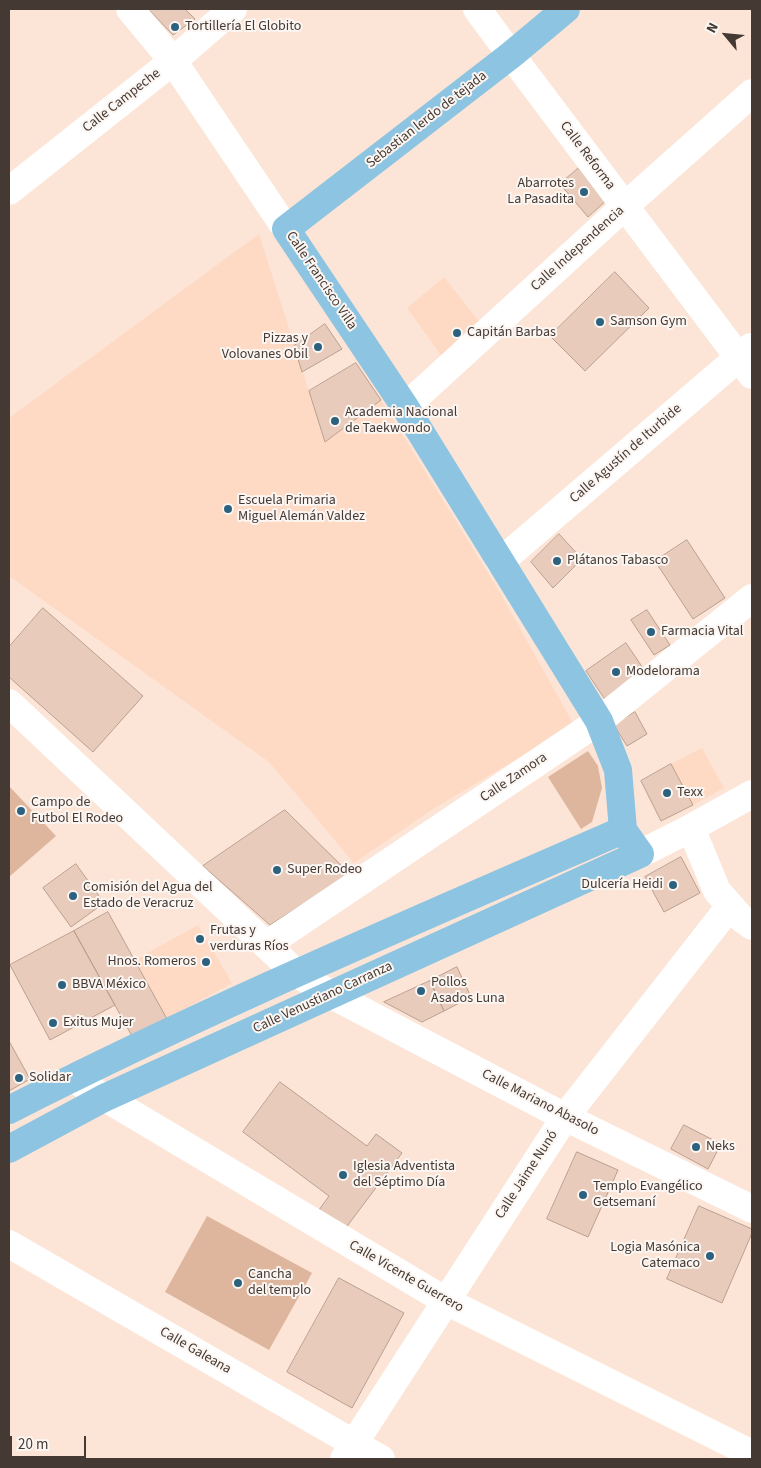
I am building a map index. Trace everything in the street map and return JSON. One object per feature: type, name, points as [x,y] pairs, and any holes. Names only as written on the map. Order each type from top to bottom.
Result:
[{"type":"main road","name":"Sebastian lerdo de tejada","points":[[286,229],[511,55],[566,9]]},
{"type":"main road","name":"Calle Francisco Villa","points":[[286,229],[405,407],[599,721],[618,770],[623,830]]},
{"type":"main road","points":[[9,1110],[72,1078],[296,973],[623,830],[640,854]]},
{"type":"main road","name":"Calle Venustiano Carranza","points":[[9,1149],[104,1098],[640,854]]},
{"type":"street","name":"Calle Francisco Villa","points":[[130,9],[173,61],[286,229]]},
{"type":"street","name":"Calle Campeche","points":[[9,190],[173,61],[233,9]]},
{"type":"street","name":"Calle Reforma","points":[[477,9],[625,206],[748,360]]},
{"type":"street","name":"Calle Independencia","points":[[405,407],[752,93]]},
{"type":"street","name":"Calle Agustín de Iturbide","points":[[500,562],[748,360]]},
{"type":"street","name":"Calle Zamora","points":[[266,945],[599,721],[752,598]]},
{"type":"street","points":[[9,703],[296,973]]},
{"type":"street","points":[[640,854],[752,794]]},
{"type":"street","points":[[623,830],[662,831],[690,828]]},
{"type":"street","points":[[690,828],[716,891],[741,918],[752,926]]},
{"type":"street","name":"Calle Jaime Nunó","points":[[349,1451],[565,1117],[730,906]]},
{"type":"street","name":"Calle Mariano Abasolo","points":[[296,973],[330,994],[565,1117],[752,1209]]},
{"type":"street","name":"Calle Vicente Guerrero","points":[[72,1078],[446,1302],[752,1454]]},
{"type":"street","name":"Calle Galeana","points":[[9,1244],[349,1451],[381,1459]]},
{"type":"shaded area","name":"Escuela Primaria Miguel Alemán Valdez","points":[[259,234],[325,442],[381,400],[499,591],[574,725],[433,809],[354,863],[269,762],[9,576],[9,418]]},
{"type":"shaded area","points":[[444,277],[482,325],[443,358],[407,308]]},
{"type":"shaded area","points":[[702,748],[724,788],[693,805],[671,764]]},
{"type":"shaded area","points":[[588,751],[598,766],[602,788],[592,822],[581,829],[548,777]]},
{"type":"shaded area","name":"Campo de Futbol El Rodeo","points":[[9,786],[56,836],[9,877]]},
{"type":"shaded area","points":[[198,925],[232,983],[167,1019],[135,960]]},
{"type":"shaded area","name":"Cancha del templo","points":[[207,1216],[312,1273],[269,1350],[165,1292]]},
{"type":"building","name":"Tortillería El Globito","points":[[152,9],[185,9],[195,19],[173,35],[150,11]]},
{"type":"building","name":"Abarrotes La Pasadita","points":[[580,167],[608,199],[588,217],[560,184]]},
{"type":"building","name":"Samson Gym","points":[[615,272],[649,308],[585,371],[550,336]]},
{"type":"building","name":"Pizzas y Volovanes Obil","points":[[325,324],[342,349],[302,372],[294,346]]},
{"type":"building","name":"Academia Nacional de Taekwondo","points":[[356,363],[381,400],[325,442],[309,391]]},
{"type":"building","name":"Plátanos Tabasco","points":[[559,534],[582,559],[553,588],[531,562]]},
{"type":"building","points":[[687,540],[725,598],[693,619],[655,561]]},
{"type":"building","points":[[43,608],[143,696],[93,752],[9,677],[9,647]]},
{"type":"building","name":"Farmacia Vital","points":[[647,610],[670,645],[654,655],[631,620]]},
{"type":"building","name":"Modelorama","points":[[626,643],[647,674],[606,701],[586,671]]},
{"type":"building","points":[[635,712],[647,734],[627,746],[614,725]]},
{"type":"building","name":"Texx","points":[[671,764],[693,805],[661,821],[641,781]]},
{"type":"building","name":"Super Rodeo","points":[[285,810],[350,874],[270,925],[203,866]]},
{"type":"building","name":"Dulcería Heidi","points":[[681,857],[700,893],[664,912],[645,877]]},
{"type":"building","name":"Comisión del Agua del Estado de Veracruz","points":[[76,864],[104,903],[71,927],[43,888]]},
{"type":"building","points":[[108,912],[167,1019],[133,1038],[74,931]]},
{"type":"building","name":"BBVA México","points":[[74,931],[115,1005],[50,1040],[10,965]]},
{"type":"building","points":[[457,967],[471,997],[444,1011],[430,981]]},
{"type":"building","name":"Pollos Asados Luna","points":[[430,981],[444,1011],[422,1022],[384,1002]]},
{"type":"building","points":[[9,1041],[30,1079],[9,1091]]},
{"type":"building","name":"Iglesia Adventista del Séptimo Día","points":[[280,1082],[367,1146],[376,1134],[402,1153],[345,1229],[319,1210],[329,1196],[243,1132]]},
{"type":"building","name":"Neks","points":[[684,1125],[721,1144],[708,1169],[671,1149]]},
{"type":"building","name":"Templo Evangélico Getsemaní","points":[[577,1152],[618,1170],[588,1237],[547,1219]]},
{"type":"building","name":"Logia Masónica Catemaco","points":[[699,1206],[752,1229],[752,1233],[722,1303],[667,1279]]},
{"type":"building","points":[[339,1278],[404,1313],[352,1408],[287,1372]]},
{"type":"place","name":"Tortillería El Globito","points":[[175,27]]},
{"type":"place","name":"Abarrotes La Pasadita","points":[[584,192]]},
{"type":"place","name":"Samson Gym","points":[[600,322]]},
{"type":"place","name":"Capitán Barbas","points":[[457,333]]},
{"type":"place","name":"Pizzas y Volovanes Obil","points":[[318,347]]},
{"type":"place","name":"Academia Nacional de Taekwondo","points":[[335,421]]},
{"type":"place","name":"Escuela Primaria Miguel Alemán Valdez","points":[[228,509]]},
{"type":"place","name":"Plátanos Tabasco","points":[[557,561]]},
{"type":"place","name":"Farmacia Vital","points":[[651,632]]},
{"type":"place","name":"Modelorama","points":[[616,672]]},
{"type":"place","name":"Texx","points":[[667,793]]},
{"type":"place","name":"Campo de Futbol El Rodeo","points":[[21,811]]},
{"type":"place","name":"Super Rodeo","points":[[277,870]]},
{"type":"place","name":"Dulcería Heidi","points":[[673,885]]},
{"type":"place","name":"Comisión del Agua del Estado de Veracruz","points":[[73,896]]},
{"type":"place","name":"Frutas y verduras Ríos","points":[[200,939]]},
{"type":"place","name":"Hnos. Romeros","points":[[206,962]]},
{"type":"place","name":"BBVA México","points":[[62,985]]},
{"type":"place","name":"Pollos Asados Luna","points":[[421,991]]},
{"type":"place","name":"Exitus Mujer","points":[[53,1023]]},
{"type":"place","name":"Solidar","points":[[19,1078]]},
{"type":"place","name":"Neks","points":[[696,1147]]},
{"type":"place","name":"Iglesia Adventista del Séptimo Día","points":[[343,1175]]},
{"type":"place","name":"Templo Evangélico Getsemaní","points":[[583,1195]]},
{"type":"place","name":"Logia Masónica Catemaco","points":[[710,1256]]},
{"type":"place","name":"Cancha del templo","points":[[238,1283]]}]
